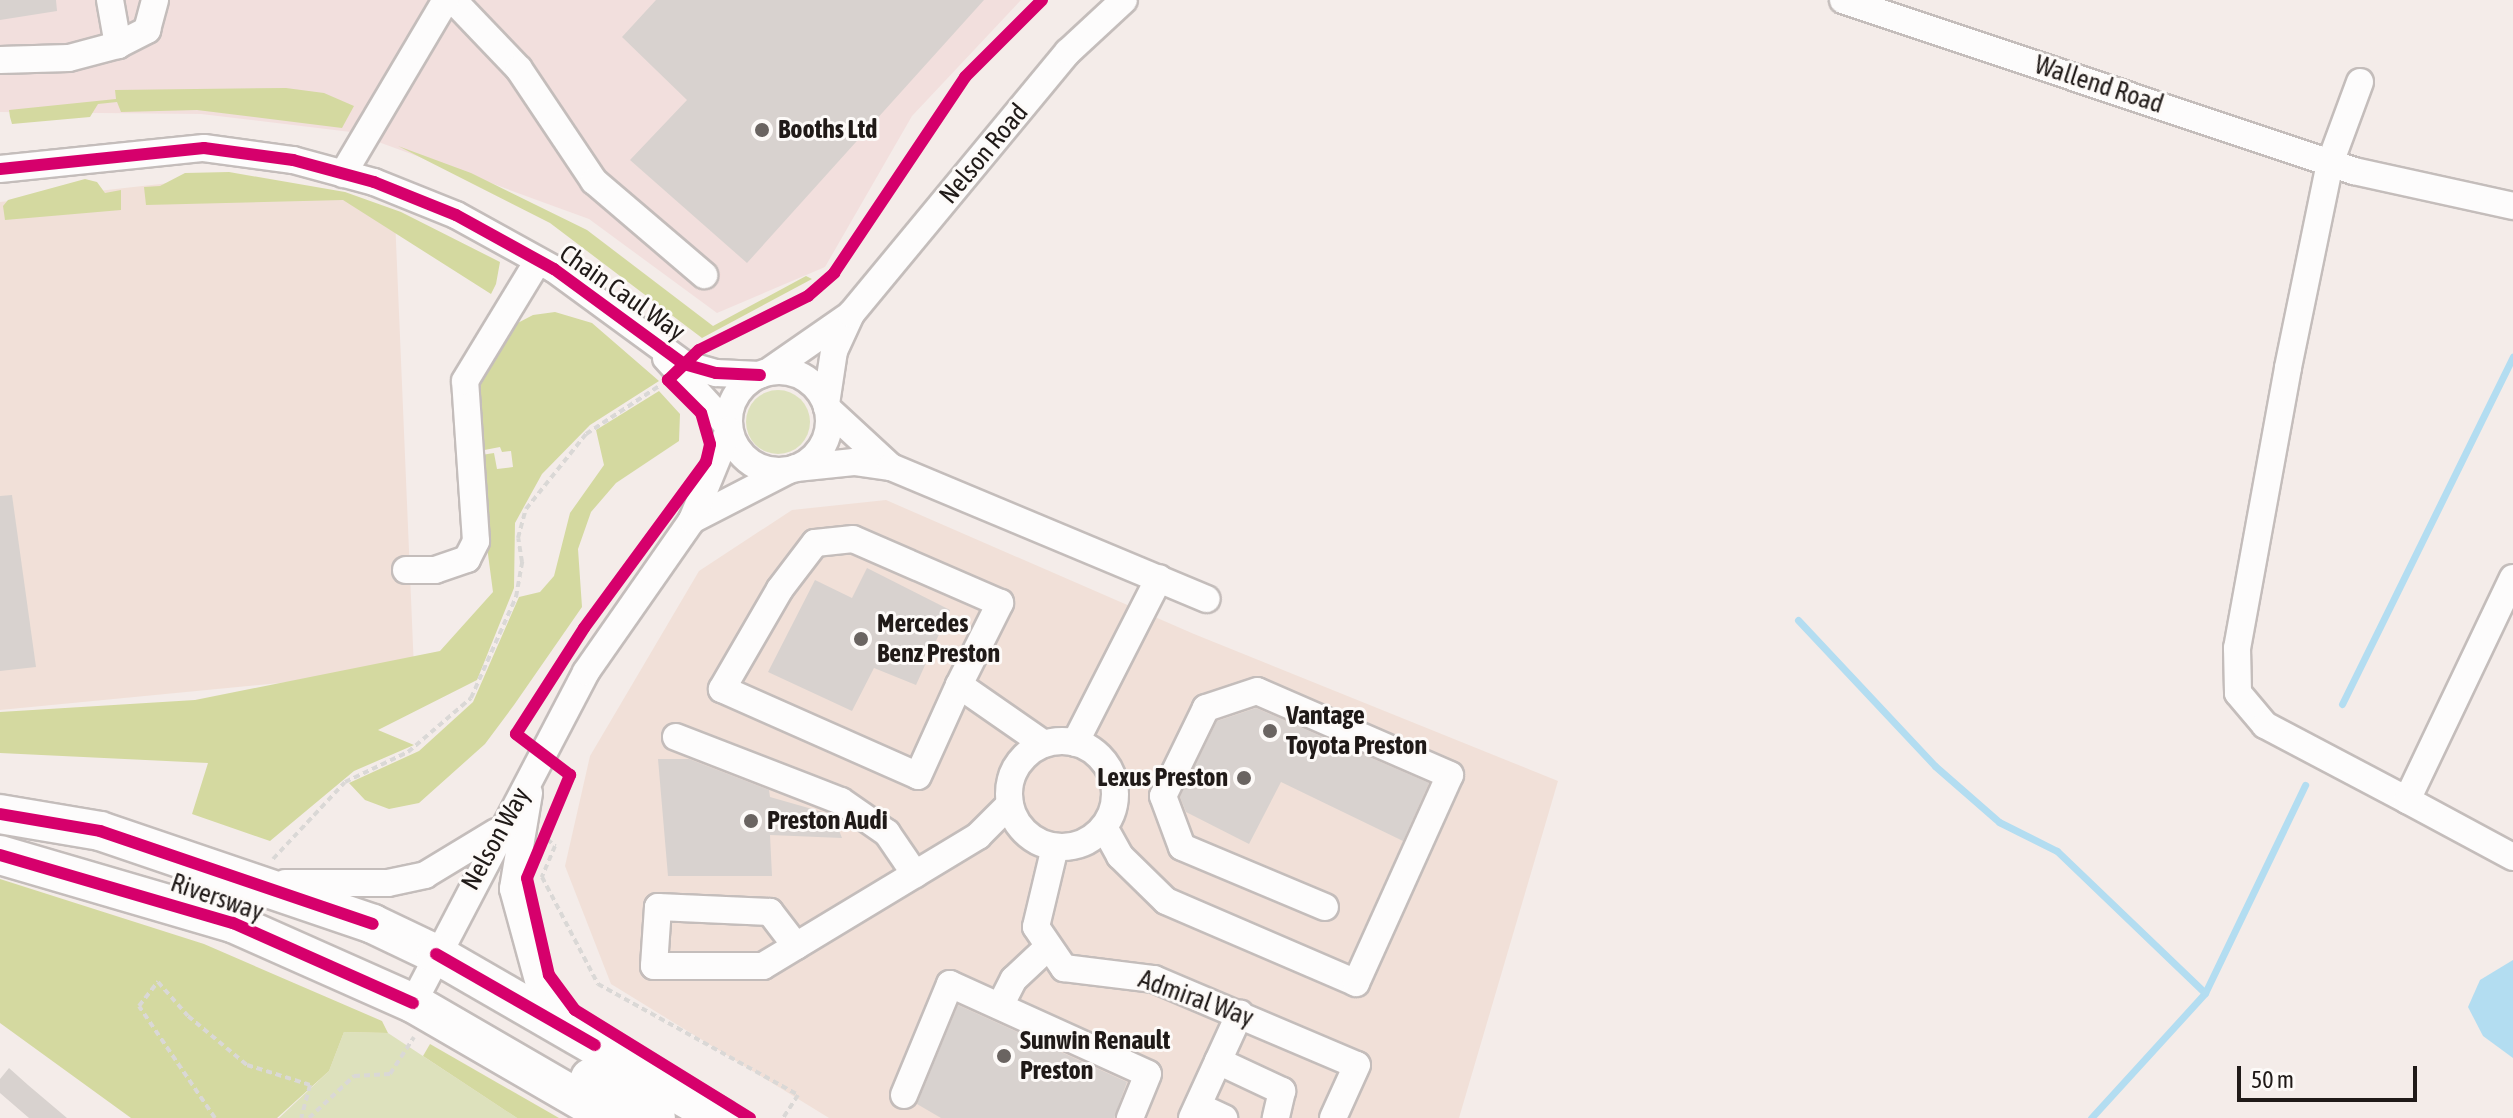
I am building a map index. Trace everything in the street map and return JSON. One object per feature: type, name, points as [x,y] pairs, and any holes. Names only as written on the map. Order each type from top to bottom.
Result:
[{"type":"highway","name":"Riversway","points":[[0,814],[100,831],[257,881],[424,989],[611,1118]]},
{"type":"highway","name":"Riversway","points":[[0,855],[233,923],[595,1045],[720,1118]]},
{"type":"highway","points":[[424,989],[440,990],[656,1118]]},
{"type":"street","points":[[110,0],[118,45]]},
{"type":"street","points":[[0,60],[69,58],[118,45],[147,30],[155,0]]},
{"type":"street","points":[[343,174],[446,0]]},
{"type":"street","points":[[453,0],[519,69],[594,181],[704,275]]},
{"type":"street","name":"Nelson Road","points":[[827,406],[834,351],[851,314],[1068,52],[1124,0]]},
{"type":"street","name":"Wallend Road","points":[[1843,0],[2342,167],[2513,206]]},
{"type":"street","points":[[2360,82],[2342,167],[2288,368],[2235,673],[2238,693],[2265,725],[2513,857]]},
{"type":"street","name":"Chain Caul Way","points":[[0,169],[204,148],[293,160],[343,174],[456,215],[538,261],[662,352],[729,429]]},
{"type":"street","points":[[406,570],[435,570],[467,559],[476,541],[465,381],[538,261]]},
{"type":"street","name":"Nelson Road","points":[[764,373],[851,314]]},
{"type":"street","name":"Chain Caul Way","points":[[662,352],[716,373],[764,373]]},
{"type":"street","points":[[891,467],[827,406],[820,391],[797,374],[764,373],[735,395],[729,429],[745,458],[758,467],[793,469],[854,462],[891,467],[1207,599]]},
{"type":"street","points":[[793,469],[809,461],[827,437],[827,406]]},
{"type":"street","name":"Nelson Way","points":[[424,989],[501,829],[586,672],[692,520],[729,429]]},
{"type":"street","name":"Nelson Way","points":[[692,520],[793,469]]},
{"type":"street","points":[[853,539],[1000,603],[959,685],[918,776],[722,689],[780,589],[815,543],[853,539]]},
{"type":"street","points":[[1075,743],[1159,578]]},
{"type":"street","points":[[2407,800],[2513,578]]},
{"type":"street","points":[[959,685],[1044,744],[1075,743],[1104,761],[1112,777],[1115,795],[1104,827],[1083,843],[1055,847],[1035,840],[1016,821],[1010,804],[1017,766],[1044,744]]},
{"type":"street","points":[[1104,827],[1120,856],[1166,901],[1356,983],[1450,775],[1257,691],[1206,708],[1163,796],[1182,847],[1325,907]]},
{"type":"street","points":[[676,737],[841,801],[887,833],[915,874]]},
{"type":"street","points":[[532,774],[513,889],[521,929],[540,988],[595,1045]]},
{"type":"street","points":[[796,946],[770,912],[658,907],[654,966],[763,966],[978,836],[1010,804]]},
{"type":"street","points":[[257,881],[321,886],[400,881],[425,875],[501,829]]},
{"type":"street","points":[[1000,1006],[1014,979],[1047,948],[1036,927],[1037,907],[1055,847]]},
{"type":"street","name":"Admiral Way","points":[[1047,948],[1064,968],[1154,979],[1357,1065],[1333,1118]]},
{"type":"street","points":[[904,1095],[950,984],[1148,1074],[1130,1118]]},
{"type":"street","points":[[1224,1118],[1195,1112],[1240,1013]]},
{"type":"street","points":[[1218,1061],[1282,1091],[1276,1118]]},
{"type":"path","points":[[257,881],[282,846],[345,782],[408,752],[471,698],[516,597],[522,562],[518,538],[526,509],[586,434],[668,380],[679,391]]},
{"type":"path","points":[[530,892],[527,878],[547,831]]},
{"type":"path","points":[[547,831],[555,846],[542,877],[598,984],[798,1095],[783,1118]]},
{"type":"path","points":[[215,1118],[139,1006],[158,982],[188,1016],[247,1065],[310,1085],[301,1118]]},
{"type":"path","points":[[309,1118],[354,1076],[390,1074],[424,989]]},
{"type":"shaded area","points":[[0,0],[1021,0],[912,116],[825,267],[717,313],[589,219],[351,132],[201,114],[0,112]]},
{"type":"shaded area","points":[[187,181],[328,194],[395,218],[414,670],[0,710],[0,202]]},
{"type":"shaded area","points":[[886,500],[1194,634],[1558,781],[1459,1118],[829,1118],[611,984],[565,866],[590,756],[699,571],[792,510]]},
{"type":"green space","points":[[286,88],[324,93],[354,106],[342,128],[197,110],[121,112],[117,102],[98,104],[90,117],[12,124],[9,110],[116,99],[115,90]]},
{"type":"green space","points":[[398,146],[471,173],[587,230],[713,326],[806,276],[812,279],[702,338],[550,223]]},
{"type":"green space","points":[[229,172],[345,192],[401,212],[500,262],[496,284],[491,294],[343,200],[146,205],[144,187],[160,186],[185,173]]},
{"type":"green space","points":[[85,179],[97,182],[105,193],[121,190],[121,210],[5,220],[3,206],[8,200]]},
{"type":"green space","points":[[555,312],[592,323],[659,381],[590,425],[542,474],[515,523],[514,588],[477,680],[378,730],[414,745],[354,771],[270,841],[192,814],[208,763],[0,753],[0,712],[195,700],[440,651],[493,592],[475,456],[494,453],[497,469],[513,467],[511,451],[502,452],[500,447],[474,452],[476,386],[510,327],[533,315]]},
{"type":"green space","points":[[778,390],[801,399],[810,422],[801,445],[778,454],[755,445],[746,422],[755,399]]},
{"type":"green space","points":[[659,391],[680,414],[679,441],[616,483],[591,512],[578,549],[582,607],[514,705],[485,744],[419,803],[389,809],[365,800],[349,783],[419,751],[473,702],[519,597],[540,592],[554,576],[570,513],[604,465],[596,430]]},
{"type":"green space","points":[[0,879],[204,944],[382,1021],[388,1033],[344,1032],[329,1071],[277,1118],[131,1118],[0,1023]]},
{"type":"green space","points":[[344,1032],[388,1033],[517,1118],[279,1118],[329,1071]]},
{"type":"green space","points":[[430,1044],[559,1118],[517,1118],[423,1056]]},
{"type":"water","points":[[2513,960],[2513,1058],[2483,1036],[2468,1007],[2480,980]]},
{"type":"building","points":[[0,0],[56,0],[57,11],[0,20]]},
{"type":"building","name":"Booths Ltd","points":[[656,0],[984,0],[747,263],[630,160],[687,100],[622,37]]},
{"type":"building","points":[[12,495],[36,667],[0,671],[0,496]]},
{"type":"building","name":"Mercedes Benz Preston","points":[[867,568],[950,610],[916,685],[874,668],[852,711],[768,672],[815,580],[852,598]]},
{"type":"building","name":"Vantage Toyota Preston","points":[[1256,708],[1429,783],[1403,841],[1281,782],[1249,844],[1186,812],[1180,797],[1217,721]]},
{"type":"building","name":"Preston Audi","points":[[658,759],[689,759],[769,790],[770,797],[833,815],[842,838],[770,835],[772,876],[668,876]]},
{"type":"building","name":"Sunwin Renault Preston","points":[[958,1005],[1127,1082],[1114,1118],[941,1118],[917,1104]]},
{"type":"building","points":[[9,1068],[67,1118],[29,1118],[0,1093],[0,1079]]},
{"type":"waterway","points":[[2342,704],[2513,357]]},
{"type":"waterway","points":[[1798,620],[1935,766],[1999,822],[2057,851],[2205,993]]},
{"type":"waterway","points":[[2091,1118],[2205,993],[2305,785]]},
{"type":"cycle path","points":[[750,1118],[575,1010],[549,975],[527,878],[570,775],[516,734],[584,628],[706,462],[710,444],[701,413],[668,380],[699,350],[808,296],[834,273],[965,77],[1042,0]]},
{"type":"cycle path","points":[[0,169],[204,148],[293,160],[374,182],[456,215],[554,269],[684,364],[716,373],[760,375]]},
{"type":"cycle path","points":[[0,814],[100,831],[373,924]]},
{"type":"cycle path","points":[[0,855],[233,923],[413,1003]]},
{"type":"cycle path","points":[[436,954],[595,1045]]},
{"type":"place","name":"Booths Ltd","points":[[762,130]]},
{"type":"place","name":"Mercedes Benz Preston","points":[[861,639]]},
{"type":"place","name":"Vantage Toyota Preston","points":[[1270,731]]},
{"type":"place","name":"Lexus Preston","points":[[1244,778]]},
{"type":"place","name":"Preston Audi","points":[[751,821]]},
{"type":"place","name":"Sunwin Renault Preston","points":[[1004,1056]]}]
